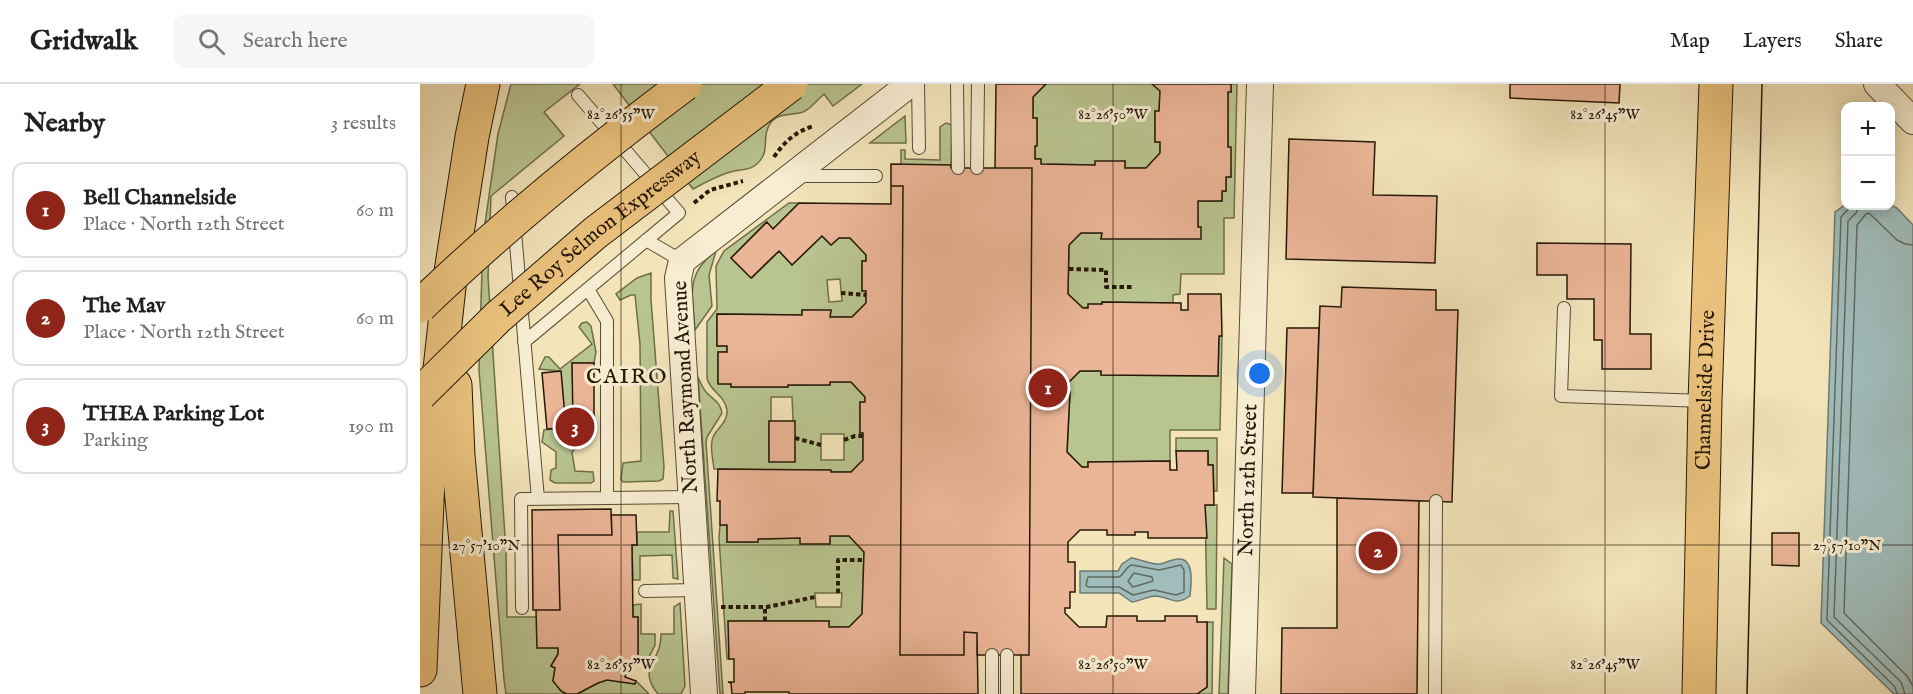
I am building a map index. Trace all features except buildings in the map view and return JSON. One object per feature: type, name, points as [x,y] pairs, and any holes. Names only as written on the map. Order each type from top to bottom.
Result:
[{"type":"main road","points":[[420,670],[424,490],[450,278],[483,84]]},
{"type":"main road","points":[[420,306],[534,205],[634,122],[685,84]]},
{"type":"main road","name":"Lee Roy Selmon Expressway","points":[[420,394],[498,317],[595,233],[791,84]]},
{"type":"main road","name":"Channelside Drive","points":[[1699,694],[1705,401],[1716,84]]},
{"type":"main road","points":[[450,278],[458,456],[480,694]]},
{"type":"street","name":"North Raymond Avenue","points":[[704,694],[678,279],[682,261],[910,84]]},
{"type":"street","name":"North 12th Street","points":[[1242,694],[1260,84]]},
{"type":"street","points":[[1877,84],[1913,121]]},
{"type":"lane","points":[[918,84],[919,148]]},
{"type":"lane","points":[[957,84],[958,168]]},
{"type":"lane","points":[[977,168],[978,84]]},
{"type":"lane","points":[[524,342],[679,213],[578,95]]},
{"type":"lane","points":[[792,176],[876,176]]},
{"type":"lane","points":[[512,197],[538,499]]},
{"type":"lane","points":[[646,240],[682,261]]},
{"type":"lane","points":[[588,289],[607,321],[607,498]]},
{"type":"lane","points":[[1564,308],[1561,396],[1705,401]]},
{"type":"lane","points":[[522,608],[521,499],[691,497]]},
{"type":"lane","points":[[1435,694],[1436,501]]},
{"type":"lane","points":[[645,591],[697,590]]},
{"type":"lane","points":[[992,655],[992,694]]},
{"type":"lane","points":[[1007,655],[1007,694]]},
{"type":"path","points":[[1069,269],[1106,270],[1106,287],[1134,287]]},
{"type":"path","points":[[841,293],[866,295]]},
{"type":"path","points":[[844,440],[863,436]]},
{"type":"path","points":[[795,438],[821,445]]},
{"type":"path","points":[[838,593],[838,560],[864,560]]},
{"type":"path","points":[[720,607],[765,607],[815,597]]},
{"type":"path","points":[[765,607],[765,621]]},
{"type":"green space","points":[[511,84],[580,84],[544,112],[564,136],[491,196],[488,277],[506,552],[507,617],[536,617],[558,648],[558,654],[551,666],[555,668],[553,680],[561,691],[567,694],[506,694],[504,680],[479,370],[483,237],[498,134]]},
{"type":"green space","points":[[613,84],[862,84],[833,106],[824,94],[806,111],[775,118],[767,130],[763,156],[756,165],[723,175],[693,189]]},
{"type":"green space","points":[[1046,84],[1152,84],[1160,91],[1159,111],[1155,111],[1155,142],[1160,142],[1160,153],[1146,168],[1125,168],[1125,161],[1095,165],[1041,164],[1041,159],[1035,159],[1037,118],[1033,118],[1033,97]]},
{"type":"green space","points":[[1231,84],[1237,84],[1234,218],[1224,218],[1224,274],[1181,274],[1180,294],[1173,295],[1173,303],[1102,302],[1102,304],[1083,308],[1068,294],[1069,245],[1081,233],[1102,233],[1101,238],[1201,227],[1198,227],[1198,201],[1222,201],[1222,191],[1226,191],[1226,177],[1231,177],[1228,147],[1228,92],[1231,92]]},
{"type":"green space","points":[[905,116],[906,143],[870,143]]},
{"type":"green space","points":[[946,123],[952,125],[951,165],[901,165],[901,150],[905,150],[905,159],[940,160],[940,127]]},
{"type":"green space","points":[[789,203],[799,203],[773,229],[766,222],[731,258],[752,278],[779,251],[792,265],[822,236],[831,245],[839,238],[850,238],[866,255],[866,261],[862,261],[862,291],[866,291],[866,303],[852,317],[830,317],[831,311],[802,310],[802,315],[717,314],[717,346],[727,346],[727,352],[718,352],[718,383],[731,384],[731,387],[787,387],[788,385],[830,385],[830,382],[851,382],[865,397],[865,402],[860,402],[863,460],[851,472],[714,469],[712,443],[714,435],[725,421],[727,410],[726,405],[711,387],[707,378],[707,322],[717,309],[716,266],[724,251]],"holes":[[[840,279],[842,301],[829,302],[827,280]],[[771,397],[792,397],[795,461],[769,461],[769,422],[771,421]],[[821,434],[844,434],[844,460],[821,460]]]},
{"type":"green space","points":[[716,251],[709,275],[712,306],[695,330],[692,296],[695,277],[706,260]]},
{"type":"green space","points":[[651,273],[663,479],[623,482],[621,479],[623,463],[641,461],[640,344],[635,295],[620,300],[616,294],[637,278]]},
{"type":"green space","points":[[587,322],[591,326],[596,352],[594,363],[572,363],[575,449],[572,452],[575,471],[593,472],[594,481],[591,483],[555,483],[550,480],[551,470],[556,468],[556,452],[542,442],[544,430],[565,427],[560,371],[539,369],[545,357],[549,357],[560,369],[592,344],[579,327],[582,323]]},
{"type":"green space","points":[[1219,336],[1222,336],[1220,430],[1170,430],[1170,461],[1088,462],[1088,467],[1082,467],[1067,452],[1070,392],[1066,392],[1066,385],[1080,371],[1101,371],[1101,375],[1218,376]]},
{"type":"green space","points":[[698,377],[706,392],[720,406],[722,413],[706,442],[723,694],[720,694]]},
{"type":"green space","points":[[1176,438],[1217,438],[1217,491],[1214,491],[1213,465],[1208,465],[1208,451],[1176,451]]},
{"type":"green space","points":[[1205,505],[1217,505],[1216,609],[1207,609]]},
{"type":"green space","points":[[670,511],[673,511],[678,579],[673,578],[672,555],[640,556],[640,580],[633,580],[632,545],[637,545],[637,532],[669,532]]},
{"type":"green space","points":[[720,525],[727,525],[727,542],[800,538],[830,544],[830,536],[849,536],[864,552],[862,614],[849,627],[829,627],[829,621],[729,621],[729,659],[727,659]],"holes":[[[815,593],[842,593],[841,607],[816,607]]]},
{"type":"green space","points":[[1224,558],[1232,564],[1228,694],[1219,694]]},
{"type":"green space","points":[[680,603],[685,686],[681,694],[658,694],[649,677],[650,671],[658,651],[661,634],[674,634],[674,607]]},
{"type":"green space","points":[[641,604],[641,634],[655,634],[655,645],[649,657],[638,661],[638,617],[633,617],[633,605]]},
{"type":"green space","points":[[1207,622],[1213,622],[1212,694],[1197,694],[1207,687]]},
{"type":"green space","points":[[607,680],[635,684],[636,681],[649,694],[578,694]]},
{"type":"water","points":[[1895,207],[1913,225],[1913,694],[1894,694],[1821,623],[1835,212],[1841,208],[1841,210],[1895,210]]},
{"type":"water","points":[[1131,558],[1156,564],[1176,559],[1184,560],[1188,563],[1191,573],[1190,596],[1180,601],[1156,596],[1132,602],[1119,593],[1080,593],[1080,571],[1118,571],[1122,564]]},
{"type":"tram line","points":[[1747,694],[1762,84]]},
{"type":"place","name":"Bell Channelside","points":[[1048,388]]},
{"type":"place","name":"THEA Parking Lot","points":[[575,427]]},
{"type":"place","name":"The Mav","points":[[1378,551]]},
{"type":"district","name":"CAIRO","points":[[627,377]]}]
